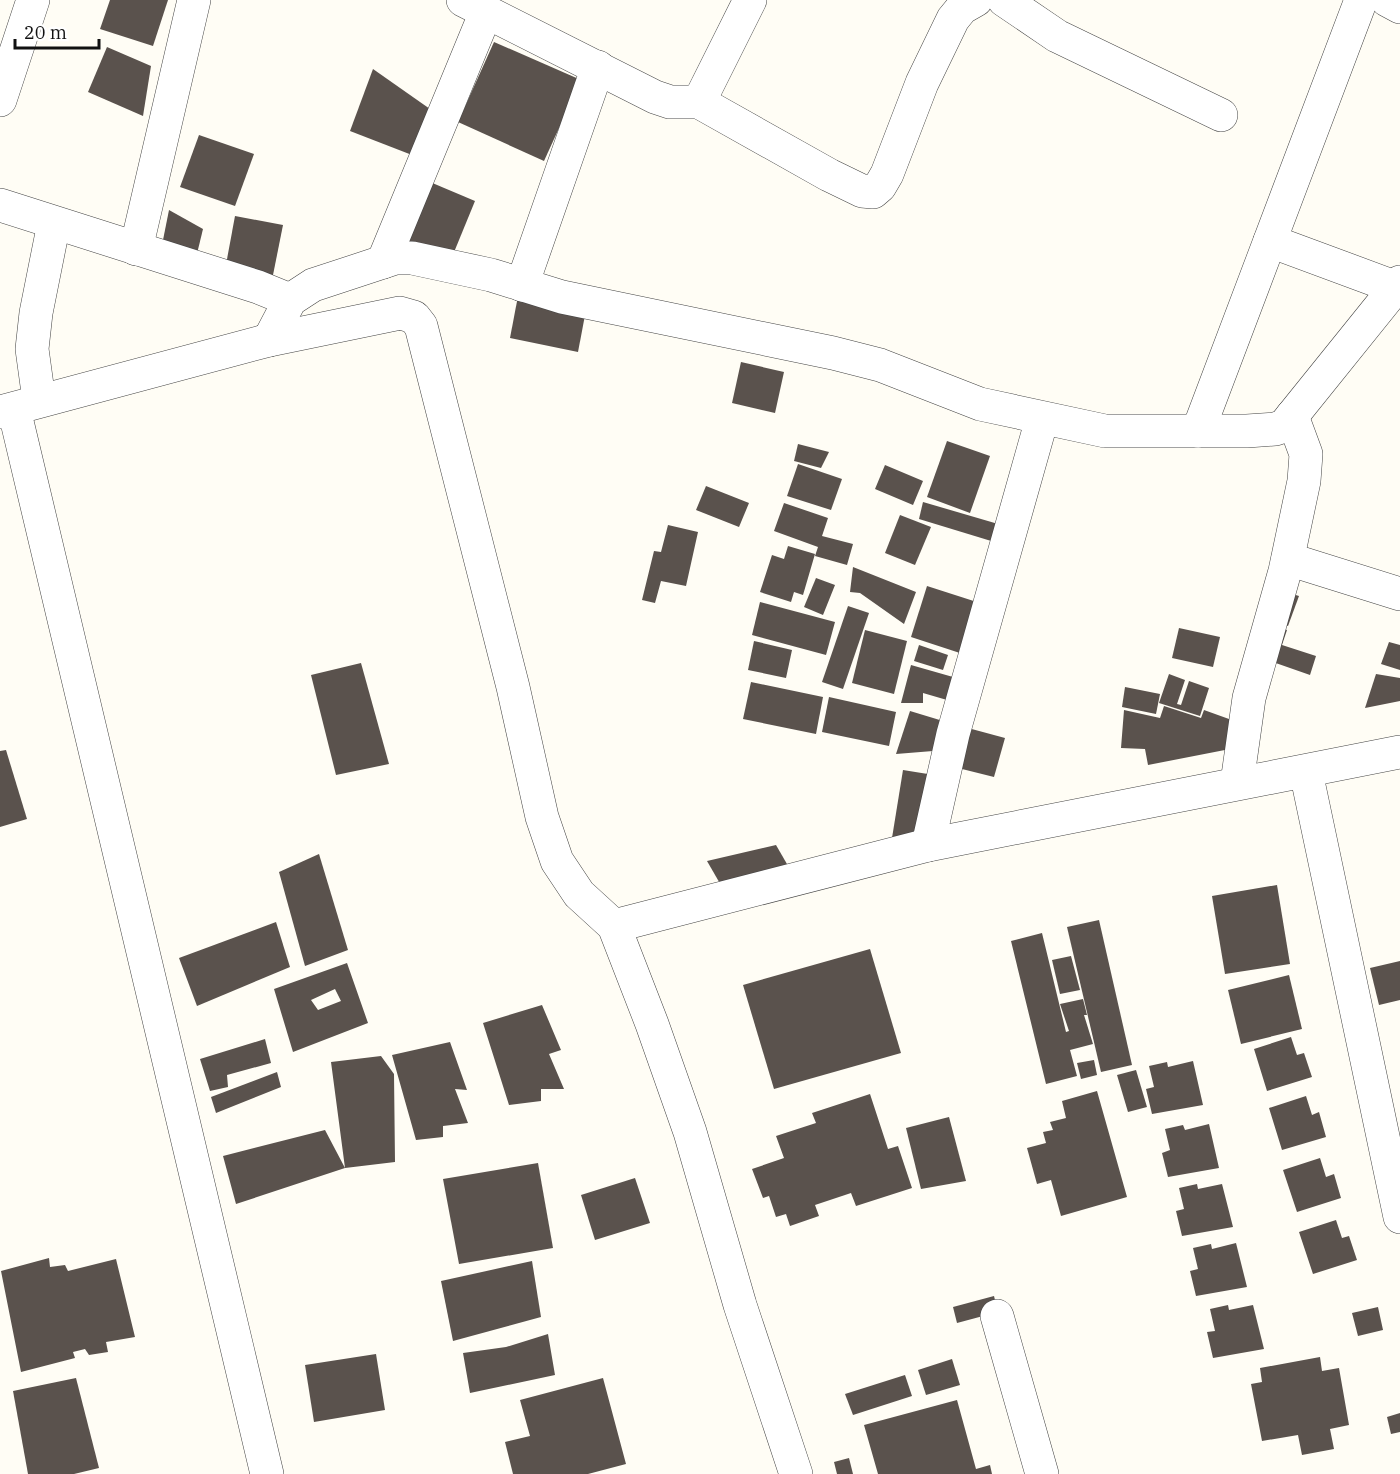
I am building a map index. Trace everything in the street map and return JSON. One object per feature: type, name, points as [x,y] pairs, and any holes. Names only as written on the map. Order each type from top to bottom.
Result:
[{"type":"street","points":[[0,100],[33,0]]},
{"type":"street","points":[[136,249],[194,0]]},
{"type":"street","points":[[699,102],[750,0]]},
{"type":"street","points":[[383,261],[474,6],[655,97],[670,102],[699,102],[829,175],[862,191],[873,192],[880,186],[887,174],[922,83],[953,19],[962,8],[976,0]]},
{"type":"street","points":[[1004,0],[1057,36],[1221,115]]},
{"type":"street","points":[[1198,431],[1361,0]]},
{"type":"street","points":[[1387,0],[1400,7]]},
{"type":"street","points":[[522,285],[598,67]]},
{"type":"street","points":[[0,205],[258,287],[290,300]]},
{"type":"street","points":[[54,224],[36,313],[33,349],[17,407],[267,1474]]},
{"type":"street","points":[[269,340],[290,300],[313,285],[383,261],[412,258],[562,297],[861,360],[980,404],[1105,431],[1275,429],[1284,426],[1399,286],[1270,241]]},
{"type":"street","points":[[17,407],[269,340],[400,314],[414,317],[421,326],[513,687],[542,817],[557,861],[579,894],[614,926],[690,1132],[740,1305],[796,1474]]},
{"type":"street","points":[[1237,783],[1249,698],[1288,559],[1304,481],[1306,454],[1292,416]]},
{"type":"street","points":[[928,844],[953,734],[1042,418]]},
{"type":"street","points":[[1288,559],[1400,594]]},
{"type":"street","points":[[614,926],[928,844],[1400,752]]},
{"type":"street","points":[[1306,772],[1400,1217]]},
{"type":"street","points":[[997,1316],[1042,1474]]},
{"type":"building","points":[[110,0],[168,0],[153,46],[100,29]]},
{"type":"building","points":[[494,42],[581,80],[544,161],[458,122]]},
{"type":"building","points":[[107,47],[151,66],[143,116],[88,92]]},
{"type":"building","points":[[373,69],[430,109],[412,155],[350,131]]},
{"type":"building","points":[[199,135],[254,154],[235,206],[180,187]]},
{"type":"building","points":[[430,182],[475,201],[450,262],[405,244]]},
{"type":"building","points":[[169,210],[203,229],[195,262],[160,255]]},
{"type":"building","points":[[235,216],[283,225],[272,280],[225,270]]},
{"type":"building","points":[[518,296],[586,310],[578,352],[510,338]]},
{"type":"building","points":[[741,362],[784,372],[775,413],[732,403]]},
{"type":"building","points":[[947,441],[990,456],[970,513],[927,497]]},
{"type":"building","points":[[798,444],[829,452],[821,468],[794,461]]},
{"type":"building","points":[[798,464],[842,479],[831,510],[787,496]]},
{"type":"building","points":[[885,465],[923,481],[913,505],[875,489]]},
{"type":"building","points":[[706,486],[749,503],[739,527],[696,510]]},
{"type":"building","points":[[923,502],[1005,526],[1001,544],[919,519]]},
{"type":"building","points":[[784,503],[828,518],[822,536],[853,544],[847,565],[815,556],[818,547],[774,531]]},
{"type":"building","points":[[900,515],[931,527],[915,565],[885,553]]},
{"type":"building","points":[[668,525],[698,532],[686,586],[661,581],[655,603],[642,600],[654,551],[661,552]]},
{"type":"building","points":[[788,546],[815,554],[803,595],[794,592],[791,602],[760,592],[772,555],[784,559]]},
{"type":"building","points":[[853,567],[916,592],[904,624],[860,593],[850,592]]},
{"type":"building","points":[[816,578],[835,585],[823,615],[804,607]]},
{"type":"building","points":[[927,586],[983,604],[966,655],[911,637]]},
{"type":"building","points":[[1286,592],[1299,596],[1288,626],[1276,622]]},
{"type":"building","points":[[760,602],[835,622],[826,655],[752,635]]},
{"type":"building","points":[[848,606],[869,613],[843,689],[822,682]]},
{"type":"building","points":[[1275,625],[1287,630],[1282,645],[1316,656],[1310,675],[1264,659]]},
{"type":"building","points":[[1179,628],[1220,637],[1213,667],[1172,658]]},
{"type":"building","points":[[865,630],[907,641],[894,694],[852,683]]},
{"type":"building","points":[[754,641],[792,650],[786,678],[748,670]]},
{"type":"building","points":[[1389,642],[1400,645],[1400,670],[1381,664]]},
{"type":"building","points":[[919,645],[948,655],[943,670],[914,661]]},
{"type":"building","points":[[361,663],[389,764],[336,775],[311,675]]},
{"type":"building","points":[[911,665],[953,677],[947,700],[923,693],[923,703],[901,703]]},
{"type":"building","points":[[1169,674],[1185,680],[1177,704],[1181,705],[1189,681],[1209,688],[1200,716],[1159,703]]},
{"type":"building","points":[[1376,674],[1400,678],[1400,701],[1365,708]]},
{"type":"building","points":[[751,682],[823,697],[816,734],[743,719]]},
{"type":"building","points":[[1125,687],[1160,694],[1156,714],[1122,707]]},
{"type":"building","points":[[829,697],[896,712],[889,746],[822,732]]},
{"type":"building","points":[[1164,706],[1201,718],[1204,710],[1229,719],[1230,749],[1148,765],[1145,749],[1121,748],[1124,710],[1160,718]]},
{"type":"building","points":[[910,711],[943,721],[933,751],[896,754]]},
{"type":"building","points":[[968,728],[1005,738],[994,777],[958,768]]},
{"type":"building","points":[[6,750],[27,819],[0,827],[0,751]]},
{"type":"building","points":[[903,770],[934,775],[915,841],[892,838]]},
{"type":"building","points":[[776,845],[791,871],[722,887],[707,861]]},
{"type":"building","points":[[319,854],[348,950],[305,966],[279,872]]},
{"type":"building","points":[[1277,885],[1290,964],[1225,974],[1212,896]]},
{"type":"building","points":[[1099,920],[1132,1065],[1101,1072],[1067,927]]},
{"type":"building","points":[[276,922],[290,967],[197,1006],[179,958]]},
{"type":"building","points":[[1042,933],[1066,1032],[1069,1031],[1060,1004],[1083,999],[1087,1015],[1084,1015],[1093,1044],[1070,1050],[1077,1076],[1046,1084],[1011,941]]},
{"type":"building","points":[[870,949],[901,1053],[774,1089],[743,985]]},
{"type":"building","points":[[1071,956],[1080,990],[1060,994],[1052,960]]},
{"type":"building","points":[[1400,961],[1400,1000],[1379,1005],[1370,968]]},
{"type":"building","points":[[347,963],[368,1023],[293,1052],[274,989]],"holes":[[[335,989],[341,1001],[318,1010],[311,1000]]]},
{"type":"building","points":[[1289,975],[1302,1029],[1241,1044],[1228,990]]},
{"type":"building","points":[[542,1005],[561,1050],[549,1054],[564,1089],[541,1089],[541,1101],[509,1105],[483,1023]]},
{"type":"building","points":[[1291,1037],[1297,1055],[1304,1053],[1312,1077],[1267,1091],[1254,1049]]},
{"type":"building","points":[[265,1039],[271,1063],[227,1075],[228,1087],[210,1091],[200,1059]]},
{"type":"building","points":[[450,1042],[467,1090],[455,1089],[468,1123],[443,1126],[443,1137],[416,1140],[392,1055]]},
{"type":"building","points":[[381,1056],[394,1074],[395,1162],[345,1168],[331,1062]]},
{"type":"building","points":[[1094,1060],[1097,1075],[1081,1079],[1077,1063]]},
{"type":"building","points":[[1193,1061],[1203,1105],[1152,1114],[1146,1089],[1154,1087],[1149,1066],[1167,1062],[1168,1067]]},
{"type":"building","points":[[1136,1070],[1147,1107],[1128,1112],[1117,1075]]},
{"type":"building","points":[[277,1072],[281,1087],[216,1113],[211,1097]]},
{"type":"building","points":[[1097,1091],[1127,1197],[1061,1216],[1051,1180],[1037,1184],[1027,1148],[1046,1143],[1043,1132],[1053,1130],[1050,1122],[1066,1118],[1062,1101]]},
{"type":"building","points":[[870,1094],[888,1149],[898,1146],[912,1188],[856,1206],[851,1193],[815,1205],[819,1216],[790,1226],[786,1214],[776,1217],[769,1196],[763,1198],[752,1169],[784,1158],[776,1136],[816,1123],[812,1113]]},
{"type":"building","points":[[1306,1096],[1312,1115],[1319,1112],[1326,1137],[1282,1150],[1269,1108]]},
{"type":"building","points":[[949,1117],[966,1181],[921,1189],[906,1128]]},
{"type":"building","points":[[1209,1124],[1219,1168],[1168,1177],[1162,1153],[1170,1150],[1165,1129],[1183,1125],[1185,1130]]},
{"type":"building","points":[[325,1130],[345,1168],[236,1204],[223,1156]]},
{"type":"building","points":[[1320,1158],[1326,1177],[1334,1174],[1341,1198],[1297,1212],[1283,1170]]},
{"type":"building","points":[[538,1163],[553,1248],[459,1264],[443,1179]]},
{"type":"building","points":[[635,1178],[650,1223],[595,1240],[581,1195]]},
{"type":"building","points":[[1197,1184],[1198,1189],[1222,1184],[1233,1227],[1182,1236],[1176,1211],[1184,1209],[1179,1188]]},
{"type":"building","points":[[1336,1220],[1342,1238],[1349,1236],[1357,1260],[1313,1274],[1299,1232]]},
{"type":"building","points":[[1236,1243],[1247,1287],[1196,1296],[1190,1271],[1198,1269],[1193,1248],[1211,1244],[1212,1249]]},
{"type":"building","points":[[49,1258],[50,1267],[65,1265],[68,1271],[116,1259],[135,1337],[106,1342],[108,1352],[89,1355],[85,1349],[73,1352],[75,1358],[21,1372],[1,1271]]},
{"type":"building","points":[[532,1261],[541,1317],[453,1341],[441,1281]]},
{"type":"building","points":[[994,1296],[998,1312],[957,1323],[953,1307]]},
{"type":"building","points":[[1228,1305],[1229,1310],[1253,1305],[1264,1349],[1213,1358],[1207,1332],[1215,1331],[1210,1309]]},
{"type":"building","points":[[1378,1307],[1383,1330],[1358,1336],[1352,1313]]},
{"type":"building","points":[[548,1334],[555,1375],[470,1393],[463,1353],[506,1347]]},
{"type":"building","points":[[376,1354],[385,1410],[314,1422],[305,1365]]},
{"type":"building","points":[[1320,1357],[1322,1371],[1339,1368],[1349,1425],[1330,1429],[1334,1449],[1302,1455],[1298,1435],[1262,1441],[1251,1384],[1262,1382],[1260,1368]]},
{"type":"building","points":[[952,1359],[960,1385],[926,1395],[918,1370]]},
{"type":"building","points":[[905,1375],[912,1396],[853,1415],[845,1394]]},
{"type":"building","points":[[76,1378],[99,1468],[74,1474],[28,1474],[13,1391]]},
{"type":"building","points":[[603,1378],[626,1464],[588,1474],[513,1474],[505,1442],[530,1436],[520,1400]]},
{"type":"building","points":[[957,1400],[976,1469],[990,1465],[992,1474],[878,1474],[864,1425]]},
{"type":"building","points":[[1400,1413],[1400,1432],[1391,1434],[1387,1417]]},
{"type":"building","points":[[849,1458],[853,1474],[837,1474],[834,1462]]}]
